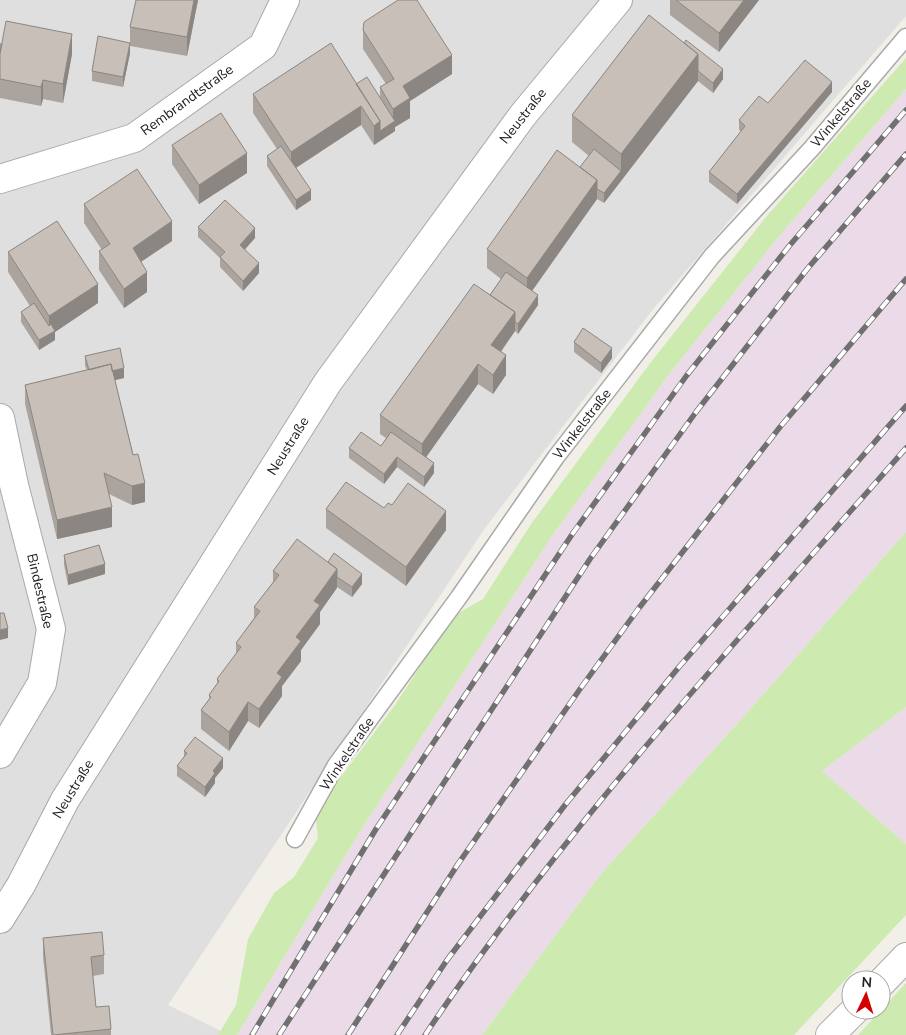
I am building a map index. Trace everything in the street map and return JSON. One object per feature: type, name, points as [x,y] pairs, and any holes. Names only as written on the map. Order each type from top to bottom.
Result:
[{"type":"street","name":"Rembrandtstraße","points":[[0,179],[134,138],[263,46],[285,0]]},
{"type":"street","name":"Neustraße","points":[[0,920],[21,885],[65,800],[328,382],[523,115],[618,0]]},
{"type":"street","name":"Bindestraße","points":[[0,418],[7,486],[51,629],[42,683],[0,754]]},
{"type":"street","points":[[891,973],[906,957]]},
{"type":"street","points":[[830,1035],[845,1020]]},
{"type":"lane","name":"Winkelstraße","points":[[295,839],[336,765],[460,597],[556,457],[712,256],[812,148],[906,37]]},
{"type":"shaded area","points":[[0,0],[906,0],[906,16],[654,308],[485,528],[168,1005],[221,1031],[218,1035],[0,1035]]},
{"type":"shaded area","points":[[906,89],[906,532],[746,714],[600,875],[482,1035],[237,1035],[359,833],[550,539],[670,373],[780,235]]},
{"type":"shaded area","points":[[906,707],[906,844],[822,771]]},
{"type":"green space","points":[[906,58],[906,89],[780,235],[670,373],[550,539],[359,833],[237,1035],[218,1035],[236,1005],[248,939],[274,893],[294,877],[318,838],[315,811],[395,705],[453,616],[483,599],[531,524],[651,362],[766,217]]},
{"type":"green space","points":[[906,532],[906,707],[822,771],[906,844],[906,915],[855,970],[841,970],[841,985],[794,1035],[482,1035],[600,875],[746,714]]},
{"type":"green space","points":[[906,983],[906,1035],[858,1035],[872,1020],[891,1020],[891,999]]},
{"type":"building","points":[[136,0],[194,0],[187,37],[130,27]]},
{"type":"building","points":[[398,0],[417,0],[452,55],[403,86],[410,98],[393,109],[380,87],[394,79],[363,30],[364,22]]},
{"type":"building","points":[[676,0],[744,0],[719,33]]},
{"type":"building","points":[[649,15],[698,54],[621,154],[572,115]]},
{"type":"building","points":[[6,21],[72,34],[63,84],[43,80],[41,87],[0,79],[0,53]]},
{"type":"building","points":[[98,36],[130,43],[123,77],[92,71]]},
{"type":"building","points":[[686,40],[723,69],[713,83],[698,71],[698,54],[684,43]]},
{"type":"building","points":[[331,43],[380,121],[374,126],[361,106],[291,152],[253,94]]},
{"type":"building","points":[[805,60],[832,82],[737,194],[709,172],[745,126],[739,120],[759,96],[768,103]]},
{"type":"building","points":[[367,77],[395,121],[380,131],[380,121],[356,84]]},
{"type":"building","points":[[221,113],[247,153],[199,185],[172,145]]},
{"type":"building","points":[[281,146],[311,190],[296,200],[267,156]]},
{"type":"building","points":[[594,149],[621,171],[604,193],[597,189],[597,180],[580,167]]},
{"type":"building","points":[[557,150],[597,180],[527,278],[487,249]]},
{"type":"building","points":[[137,169],[172,221],[133,248],[147,272],[124,289],[99,251],[110,244],[84,204]]},
{"type":"building","points":[[225,200],[255,228],[240,245],[259,263],[243,281],[220,257],[225,252],[198,227]]},
{"type":"building","points":[[57,221],[98,284],[49,316],[8,252]]},
{"type":"building","points":[[506,272],[538,295],[518,324],[515,322],[515,312],[490,295]]},
{"type":"building","points":[[474,284],[515,312],[491,345],[506,355],[493,375],[478,364],[422,444],[380,415]]},
{"type":"building","points":[[34,303],[49,326],[51,324],[55,331],[39,340],[21,312]]},
{"type":"building","points":[[583,328],[612,348],[601,363],[574,342]]},
{"type":"building","points":[[120,348],[124,368],[112,371],[111,364],[89,370],[85,356]]},
{"type":"building","points":[[111,364],[133,455],[138,454],[145,483],[132,486],[104,473],[112,507],[57,520],[25,385]]},
{"type":"building","points":[[361,432],[381,446],[391,432],[434,463],[424,477],[397,457],[384,474],[349,448]]},
{"type":"building","points":[[346,482],[384,508],[388,503],[392,505],[408,483],[446,511],[406,567],[326,509]]},
{"type":"building","points":[[297,539],[337,569],[314,601],[320,605],[296,637],[301,641],[277,673],[282,677],[259,709],[248,702],[229,732],[201,710],[211,697],[209,695],[219,681],[217,679],[241,647],[236,643],[260,611],[254,607],[279,575],[273,571]]},
{"type":"building","points":[[99,545],[105,564],[68,575],[64,555]]},
{"type":"building","points":[[334,553],[362,574],[352,587],[337,577],[337,569],[328,562]]},
{"type":"building","points":[[0,613],[4,613],[8,628],[0,630]]},
{"type":"building","points":[[195,737],[223,758],[213,771],[215,773],[205,787],[177,766],[187,753],[184,751]]},
{"type":"building","points":[[102,932],[104,955],[91,957],[96,1007],[109,1006],[111,1029],[53,1035],[43,938]]},
{"type":"railway","points":[[252,1035],[376,829],[573,533],[687,375],[790,245],[906,110]]},
{"type":"railway","points":[[279,1035],[590,559],[696,412],[808,268],[906,154]]},
{"type":"railway","points":[[348,1035],[458,864],[639,608],[780,427],[906,279]]},
{"type":"railway","points":[[397,1035],[447,960],[565,805],[679,667],[906,406]]},
{"type":"railway","points":[[425,1035],[479,957],[595,807],[718,662],[906,448]]}]
